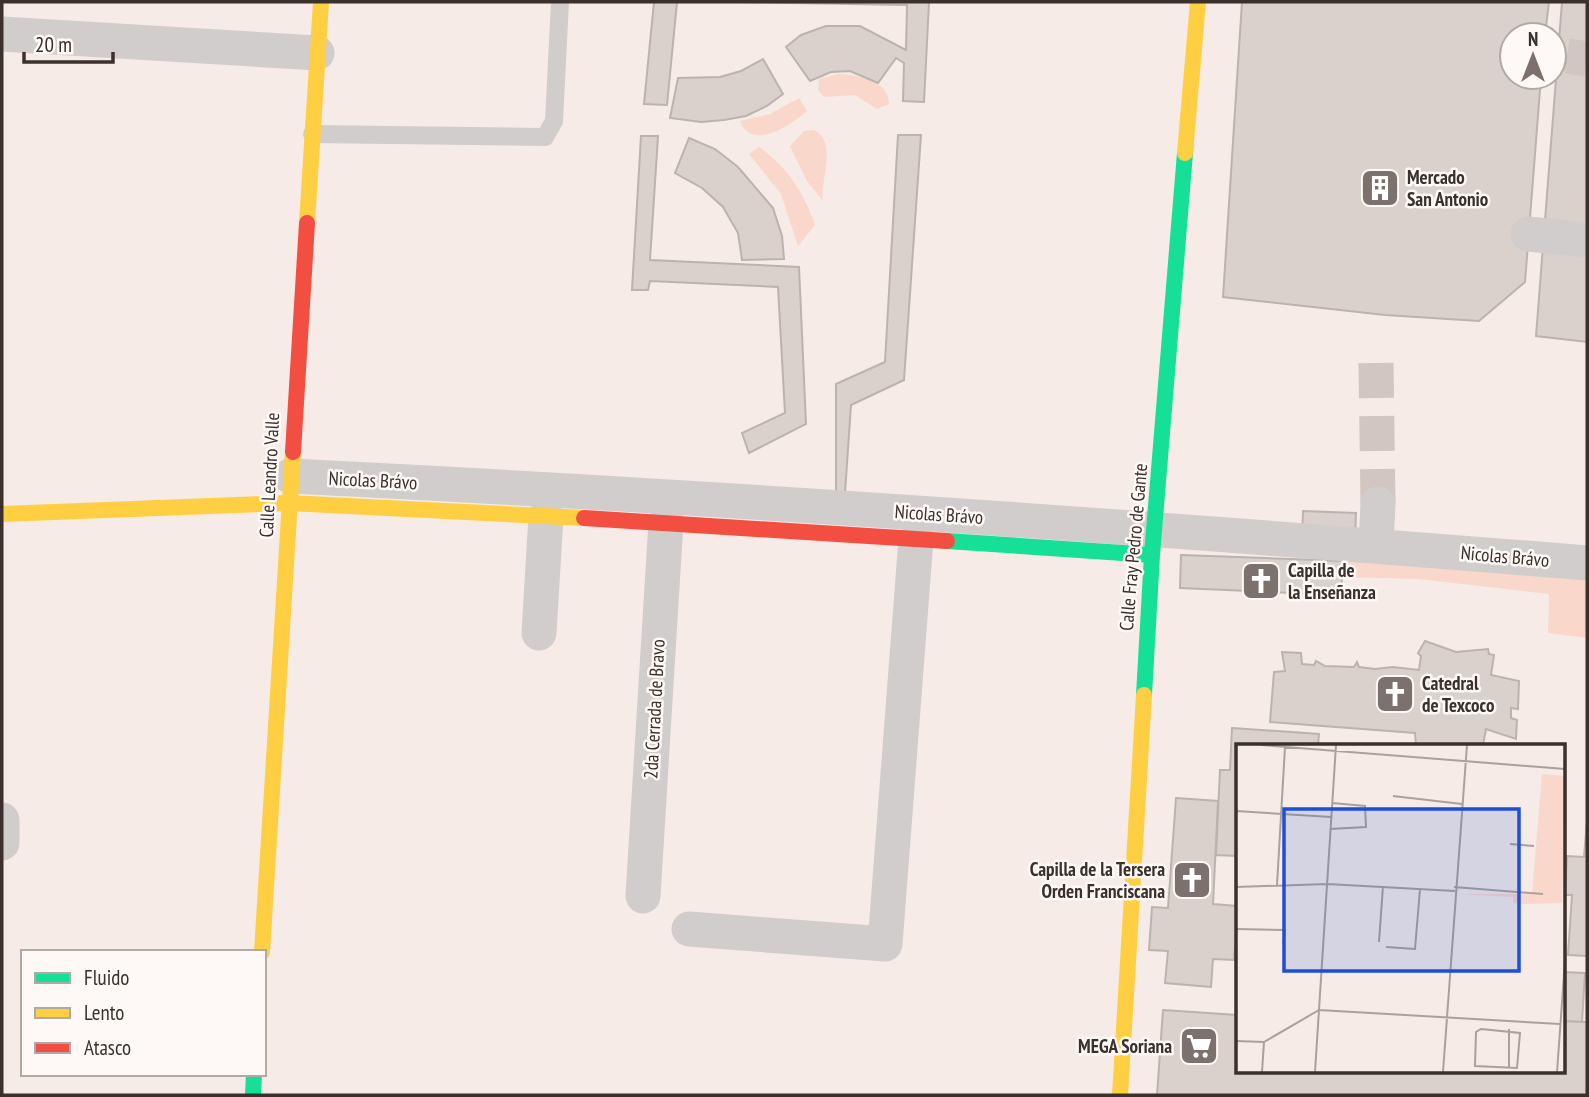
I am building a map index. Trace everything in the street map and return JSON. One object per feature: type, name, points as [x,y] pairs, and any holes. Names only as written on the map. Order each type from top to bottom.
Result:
[{"type":"street","name":"Calle Leandro Valle","points":[[262,950],[321,2]]},
{"type":"street","name":"Calle Fray Pedro de Gante","points":[[1120,1095],[1154,541],[1198,2]]},
{"type":"street","points":[[2,34],[317,53]]},
{"type":"street","points":[[1528,234],[1587,240]]},
{"type":"street","name":"Nicolas Brávo","points":[[2,514],[289,489],[572,489],[1154,541]]},
{"type":"street","name":"Nicolas Brávo","points":[[289,489],[546,516],[916,539],[1376,546],[1587,563]]},
{"type":"street","points":[[1376,546],[1378,504]]},
{"type":"street","points":[[538,633],[546,516]]},
{"type":"street","name":"2da Cerrada de Bravo","points":[[643,896],[666,522]]},
{"type":"street","points":[[689,929],[885,944],[916,539]]},
{"type":"street","points":[[2,820],[2,843]]},
{"type":"street","points":[[253,1095],[254,1076]]},
{"type":"lane","points":[[312,134],[545,137],[554,121],[561,2]]},
{"type":"shaded area","points":[[838,74],[871,80],[878,84],[888,96],[889,104],[877,109],[855,95],[824,97],[818,90],[819,79]]},
{"type":"shaded area","points":[[799,98],[807,111],[772,133],[753,134],[746,130],[740,121],[770,114]]},
{"type":"shaded area","points":[[814,130],[821,136],[827,152],[823,201],[807,181],[790,146],[804,131]]},
{"type":"shaded area","points":[[759,147],[786,172],[800,191],[815,225],[798,246],[781,194],[749,154]]},
{"type":"shaded area","points":[[1181,555],[1587,569],[1587,638],[1548,633],[1549,594],[1418,579],[1181,573]]},
{"type":"building","points":[[654,2],[677,2],[667,105],[644,104]]},
{"type":"building","points":[[731,2],[929,2],[924,102],[903,101],[904,63],[896,58],[878,83],[850,71],[831,72],[810,81],[786,47],[801,35],[826,26],[860,26],[906,50],[907,5]]},
{"type":"building","name":"Mercado San Antonio","points":[[1242,2],[1549,2],[1547,21],[1498,21],[1498,91],[1540,91],[1525,282],[1479,321],[1385,315],[1223,297]]},
{"type":"building","points":[[1562,2],[1587,2],[1587,342],[1536,336],[1555,91],[1568,91],[1568,21],[1561,21]]},
{"type":"building","points":[[763,59],[783,94],[767,106],[746,116],[724,120],[701,122],[670,118],[678,78],[720,77],[741,71]]},
{"type":"building","points":[[898,135],[921,135],[904,380],[851,405],[845,493],[836,492],[836,384],[885,362]]},
{"type":"building","points":[[641,136],[658,136],[650,260],[799,267],[806,424],[749,453],[742,433],[785,413],[778,287],[650,281],[648,290],[632,290]]},
{"type":"building","points":[[689,138],[715,149],[738,167],[773,208],[782,236],[784,259],[742,260],[738,233],[723,207],[702,188],[675,173]]},
{"type":"building","points":[[1303,511],[1356,513],[1355,540],[1302,538]]},
{"type":"building","name":"Capilla de la Enseñanza","points":[[1181,555],[1343,561],[1341,595],[1180,588]]},
{"type":"building","name":"Catedral de Texcoco","points":[[1425,641],[1456,652],[1488,649],[1489,654],[1494,655],[1491,675],[1519,681],[1518,709],[1511,708],[1511,718],[1517,720],[1516,739],[1486,729],[1483,744],[1416,744],[1415,733],[1270,722],[1274,672],[1285,671],[1282,652],[1301,653],[1302,664],[1314,665],[1316,661],[1325,666],[1354,667],[1357,662],[1359,667],[1419,670],[1421,656],[1418,653]]},
{"type":"building","points":[[1232,728],[1319,734],[1318,744],[1236,744],[1236,856],[1216,855],[1220,770],[1230,770]]},
{"type":"building","name":"Capilla de la Tersera Orden Franciscana","points":[[1176,798],[1218,801],[1213,904],[1236,906],[1236,932],[1234,960],[1213,959],[1211,987],[1165,983],[1168,951],[1149,950],[1152,907],[1168,908]]},
{"type":"building","points":[[1587,820],[1587,956],[1568,955],[1572,895],[1565,895],[1567,856],[1584,857]]},
{"type":"building","points":[[1564,972],[1585,973],[1582,1022],[1564,1021]]},
{"type":"building","name":"MEGA Soriana","points":[[1163,1010],[1236,1015],[1236,1072],[1564,1072],[1564,1021],[1587,1022],[1587,1095],[1157,1095]]},
{"type":"tunnel","points":[[1568,56],[1587,59]]},
{"type":"tunnel","points":[[1376,363],[1378,504]]},
{"type":"traffic: fast","points":[[1144,695],[1152,555],[1185,153]]},
{"type":"traffic: fast","points":[[947,541],[1152,555]]},
{"type":"traffic: fast","points":[[253,1095],[254,1076]]},
{"type":"traffic: slow","points":[[307,223],[321,2]]},
{"type":"traffic: slow","points":[[1185,153],[1198,2]]},
{"type":"traffic: slow","points":[[262,950],[293,452]]},
{"type":"traffic: slow","points":[[2,514],[289,503],[584,518]]},
{"type":"traffic: slow","points":[[1120,1095],[1144,695]]},
{"type":"traffic: jam","points":[[293,452],[307,223]]},
{"type":"traffic: jam","points":[[584,518],[947,541]]},
{"type":"place","name":"Mercado San Antonio","points":[[1380,188]]},
{"type":"place","name":"Capilla de la Enseñanza","points":[[1261,581]]},
{"type":"place","name":"Catedral de Texcoco","points":[[1395,694]]},
{"type":"place","name":"Capilla de la Tersera Orden Franciscana","points":[[1192,880]]},
{"type":"place","name":"MEGA Soriana","points":[[1199,1046]]}]
